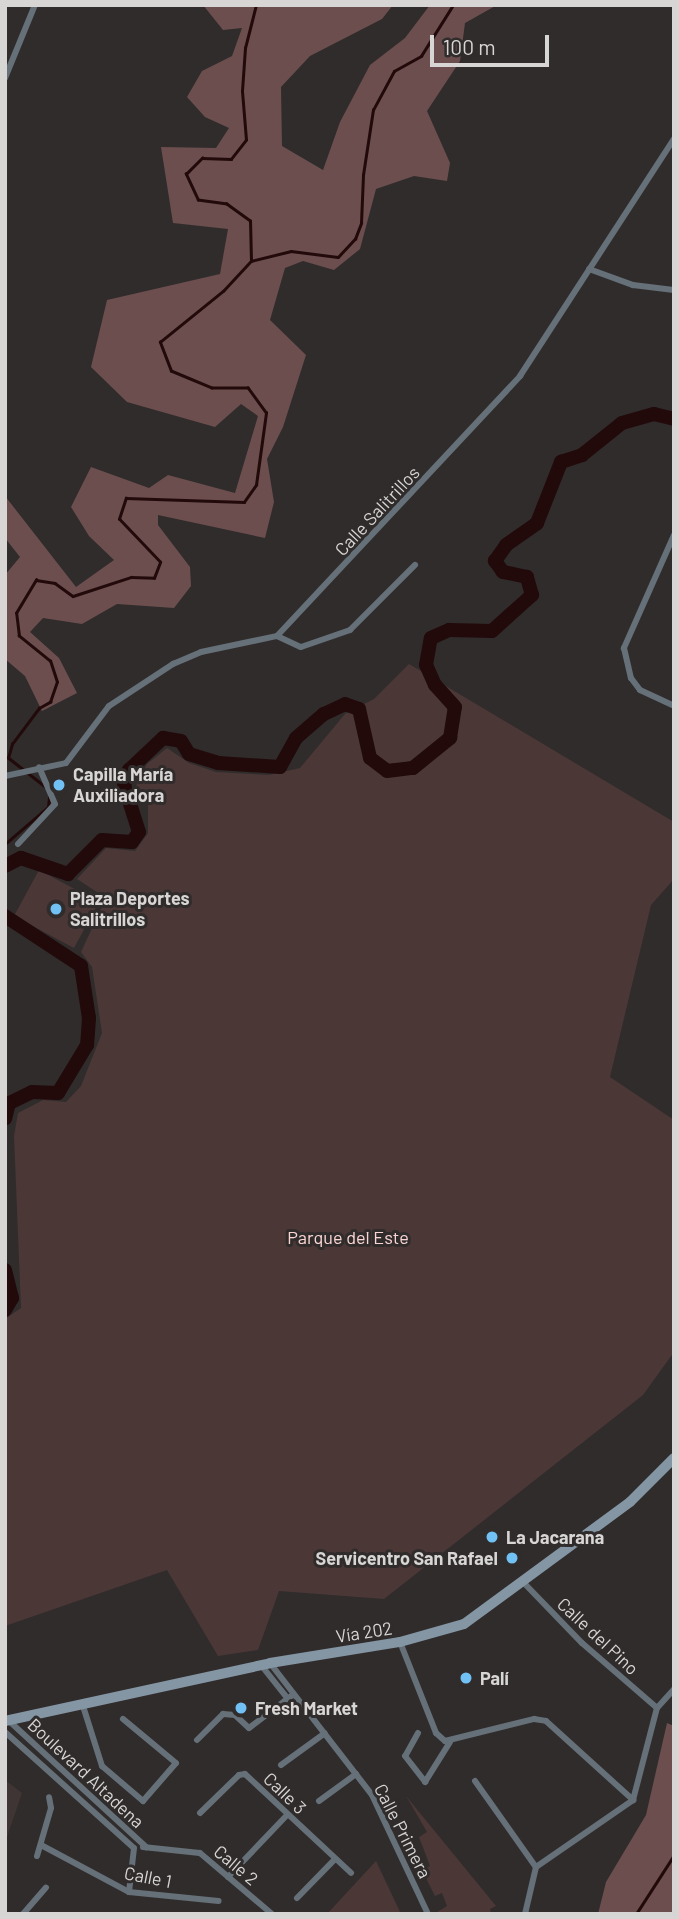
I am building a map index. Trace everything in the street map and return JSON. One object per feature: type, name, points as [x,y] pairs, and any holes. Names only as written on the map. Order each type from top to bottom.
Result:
[{"type":"main road","name":"Vía 202","points":[[6,1720],[83,1706],[266,1664],[400,1642],[464,1624],[631,1502],[674,1458]]},
{"type":"street","points":[[5,78],[35,5]]},
{"type":"street","name":"Calle Salitrillos","points":[[277,636],[520,376],[674,139]]},
{"type":"street","points":[[589,269],[633,285],[674,290]]},
{"type":"street","points":[[674,535],[624,648],[628,670],[639,690],[674,706]]},
{"type":"street","points":[[5,776],[66,763],[108,706],[173,664],[201,652],[277,636],[301,647],[349,630],[415,565]]},
{"type":"street","points":[[18,844],[55,804],[39,767]]},
{"type":"street","name":"Calle del Pino","points":[[523,1581],[582,1643],[657,1708]]},
{"type":"street","points":[[400,1642],[436,1733],[450,1742]]},
{"type":"street","name":"Calle Primera","points":[[266,1664],[325,1733],[372,1795],[428,1914]]},
{"type":"street","points":[[524,1914],[537,1867],[633,1800],[657,1708],[674,1689]]},
{"type":"street","points":[[197,1740],[223,1714],[235,1715],[249,1728],[291,1696]]},
{"type":"street","points":[[83,1706],[102,1766],[143,1801],[176,1763],[123,1719]]},
{"type":"street","points":[[418,1733],[405,1756],[425,1782],[450,1742],[534,1719],[546,1721],[633,1800]]},
{"type":"street","name":"Boulevard Altadena","points":[[6,1720],[146,1847]]},
{"type":"street","name":"Boulevard Altadena","points":[[5,1732],[134,1847]]},
{"type":"street","points":[[281,1765],[325,1733]]},
{"type":"street","points":[[38,1761],[45,1754]]},
{"type":"street","name":"Calle 3","points":[[200,1813],[242,1773],[351,1873]]},
{"type":"street","points":[[320,1801],[356,1774]]},
{"type":"street","points":[[475,1782],[537,1867]]},
{"type":"street","points":[[37,1856],[51,1808],[49,1797]]},
{"type":"street","points":[[85,1804],[92,1797]]},
{"type":"street","points":[[228,1877],[287,1815]]},
{"type":"street","name":"Calle 1","points":[[41,1845],[129,1892],[219,1901]]},
{"type":"street","points":[[129,1892],[134,1847]]},
{"type":"street","name":"Calle 2","points":[[134,1847],[193,1850],[272,1914]]},
{"type":"street","points":[[297,1898],[335,1859]]},
{"type":"street","points":[[23,1914],[46,1888]]},
{"type":"shaded area","points":[[203,5],[393,5],[382,19],[310,56],[281,87],[282,146],[323,170],[340,122],[370,65],[405,38],[430,5],[497,5],[465,23],[460,61],[427,111],[450,163],[447,181],[414,176],[376,189],[360,249],[334,270],[303,261],[285,268],[270,320],[306,355],[283,427],[267,459],[274,502],[265,538],[158,515],[158,525],[190,567],[191,586],[174,608],[117,604],[82,624],[43,618],[30,632],[59,658],[77,693],[42,711],[25,676],[5,659],[5,575],[20,557],[5,538],[5,496],[76,587],[114,560],[89,536],[71,507],[91,467],[149,488],[168,475],[235,493],[258,416],[241,404],[215,427],[127,402],[91,367],[107,300],[220,274],[228,229],[173,223],[161,147],[216,148],[229,128],[205,117],[187,97],[202,71],[232,56],[242,28],[223,30]]},
{"type":"shaded area","points":[[667,1723],[674,1726],[674,1914],[598,1914],[606,1882],[646,1815]]},
{"type":"shaded area","points":[[5,1780],[22,1793],[5,1843]]},
{"type":"green space","name":"Parque del Este","points":[[409,664],[674,822],[674,879],[651,905],[610,1077],[674,1120],[674,1352],[643,1395],[384,1599],[279,1591],[258,1650],[218,1656],[167,1570],[5,1626],[5,1319],[21,1308],[14,1136],[18,1113],[43,1100],[66,1102],[81,1086],[102,1033],[92,967],[81,952],[106,898],[77,879],[106,848],[135,851],[148,833],[148,803],[136,786],[147,764],[167,748],[189,763],[216,772],[269,775],[300,768],[345,714],[374,699]]},
{"type":"green space","name":"Plaza Deportes Salitrillos","points":[[39,870],[99,902],[74,948],[14,916]]},
{"type":"green space","points":[[406,1796],[496,1906],[490,1909],[491,1914],[434,1914],[447,1906],[442,1893],[435,1896],[422,1870],[430,1866],[419,1837],[427,1832]]},
{"type":"green space","points":[[376,1861],[401,1914],[327,1914]]},
{"type":"waterway","points":[[251,261],[250,221],[227,204],[198,200],[186,174],[202,158],[231,159],[246,140],[242,91],[245,48],[256,5]]},
{"type":"waterway","points":[[45,787],[8,758],[12,744],[39,708],[50,702],[57,682],[50,661],[19,636],[16,613],[36,580],[55,583],[73,596],[131,577],[154,578],[160,562],[119,519],[126,498],[244,502],[256,485],[266,413],[248,388],[212,388],[171,371],[160,342],[223,291],[251,261],[291,251],[338,257],[355,239],[361,223],[363,175],[373,110],[394,71],[421,56],[453,5]]},
{"type":"waterway","points":[[5,866],[21,858],[68,874],[102,840],[132,842],[139,832],[124,785],[129,770],[163,738],[181,741],[189,754],[218,763],[280,767],[296,738],[324,714],[345,704],[359,709],[370,758],[387,771],[413,768],[450,738],[455,707],[435,685],[426,665],[431,638],[449,630],[492,631],[532,595],[527,577],[503,572],[495,561],[506,545],[537,523],[561,462],[582,455],[622,423],[654,414],[674,419]]},
{"type":"waterway","points":[[5,844],[48,807],[49,797]]},
{"type":"waterway","points":[[5,855],[7,862]]},
{"type":"waterway","points":[[5,916],[81,966],[89,1018],[87,1045],[58,1093],[32,1092],[9,1103],[5,1119]]},
{"type":"waterway","points":[[5,1270],[12,1298],[5,1310]]},
{"type":"waterway","points":[[636,1914],[674,1855]]},
{"type":"place","name":"Capilla María Auxiliadora","points":[[59,785]]},
{"type":"place","name":"Plaza Deportes Salitrillos","points":[[56,909]]},
{"type":"place","name":"La Jacarana","points":[[492,1537]]},
{"type":"place","name":"Servicentro San Rafael","points":[[512,1558]]},
{"type":"place","name":"Palí","points":[[466,1678]]},
{"type":"place","name":"Fresh Market","points":[[241,1708]]}]
